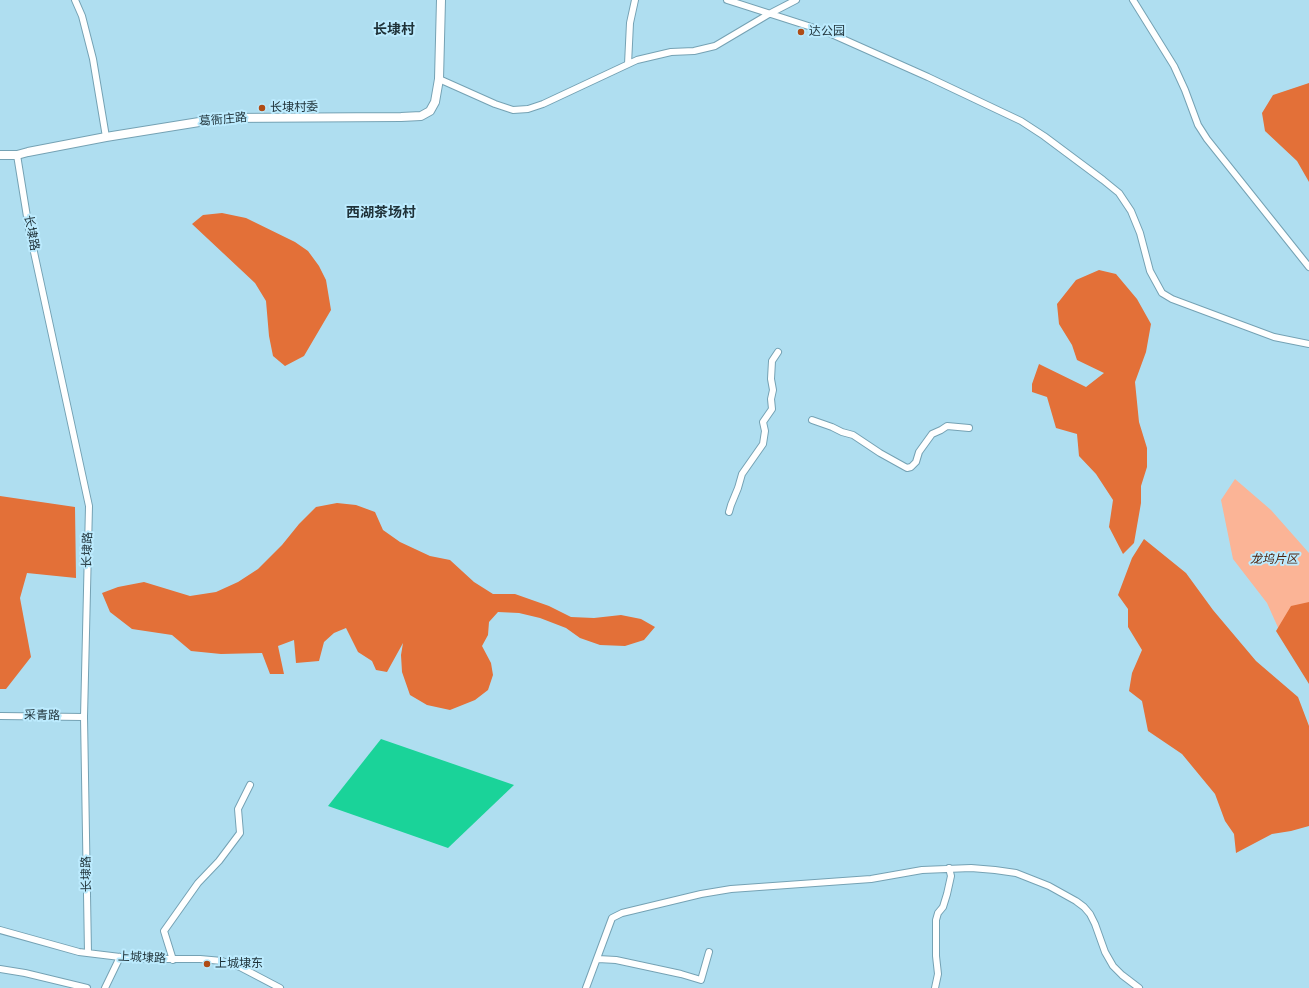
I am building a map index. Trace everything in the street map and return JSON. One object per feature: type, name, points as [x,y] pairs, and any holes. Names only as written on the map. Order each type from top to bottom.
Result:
[{"type":"street","points":[[75,0],[82,16],[93,59],[106,137]]},
{"type":"street","name":"葛衙庄路","points":[[0,156],[17,155],[106,137],[224,118],[421,116],[430,111],[436,102],[439,79],[441,0]]},
{"type":"street","points":[[628,64],[630,23],[635,0]]},
{"type":"street","points":[[727,0],[826,32],[928,77],[1021,121],[1044,136],[1119,193],[1131,211],[1140,233],[1150,271],[1162,293],[1183,304],[1274,337],[1309,344]]},
{"type":"street","points":[[439,79],[507,108],[513,110],[528,109],[543,104],[637,60],[671,52],[694,51],[715,46],[796,0]]},
{"type":"street","points":[[1133,0],[1174,66],[1186,90],[1198,125],[1207,139],[1309,267]]},
{"type":"street","name":"长埭路","points":[[17,155],[30,229],[89,506],[84,717],[88,953]]},
{"type":"street","points":[[729,512],[742,474],[763,444],[765,431],[763,422],[772,409],[772,361],[778,352]]},
{"type":"street","points":[[812,420],[853,435],[880,453],[907,468],[911,467],[916,462],[919,452],[932,434],[947,426],[969,428]]},
{"type":"street","name":"采青路","points":[[0,716],[84,717]]},
{"type":"street","points":[[173,960],[164,931],[198,883],[219,861],[240,833],[238,809],[250,785]]},
{"type":"street","points":[[935,988],[938,974],[936,956],[936,920],[938,913],[944,907],[950,884],[951,876],[949,868]]},
{"type":"street","points":[[586,988],[612,918],[622,913],[701,894],[731,889],[871,879],[904,872],[949,868],[995,870],[1016,873],[1067,895],[1084,907],[1090,914],[1105,952],[1113,966],[1139,988]]},
{"type":"street","name":"上城埭路","points":[[0,930],[47,944],[88,953],[120,957],[222,961],[240,967],[280,988]]},
{"type":"street","points":[[598,958],[616,960],[681,974],[701,980],[709,952]]},
{"type":"street","points":[[105,988],[120,957]]},
{"type":"street","points":[[0,969],[25,973],[87,988]]},
{"type":"green space","name":"龙坞片区","points":[[1235,479],[1271,510],[1309,553],[1309,671],[1280,632],[1267,603],[1233,559],[1221,500]]},
{"type":"shaded area","points":[[1309,83],[1309,182],[1297,161],[1265,131],[1262,113],[1273,95]]},
{"type":"shaded area","points":[[222,213],[246,218],[295,242],[308,251],[319,266],[326,280],[331,310],[304,356],[285,366],[273,356],[269,336],[266,301],[255,283],[192,224],[203,215]]},
{"type":"shaded area","points":[[1099,270],[1116,274],[1137,299],[1151,324],[1146,352],[1135,382],[1139,422],[1147,448],[1147,467],[1141,486],[1141,503],[1134,543],[1123,554],[1109,527],[1113,500],[1096,474],[1079,456],[1077,434],[1056,428],[1047,397],[1032,392],[1032,384],[1039,364],[1086,387],[1104,373],[1077,360],[1072,345],[1059,324],[1057,304],[1076,280]]},
{"type":"shaded area","points":[[0,496],[75,507],[76,578],[27,573],[20,598],[31,657],[6,689],[0,689]]},
{"type":"shaded area","points":[[337,503],[356,505],[375,512],[383,530],[400,542],[430,556],[450,560],[474,582],[493,594],[515,594],[549,606],[571,617],[594,618],[621,615],[641,619],[655,627],[644,640],[625,646],[600,645],[580,638],[566,628],[540,618],[519,613],[498,612],[489,622],[488,635],[482,646],[491,663],[493,675],[488,690],[475,700],[450,710],[427,705],[410,695],[402,672],[401,655],[403,643],[387,672],[376,670],[372,661],[358,652],[346,628],[334,633],[324,642],[319,661],[296,663],[294,640],[278,646],[284,674],[270,674],[262,653],[221,654],[191,651],[172,635],[132,629],[110,612],[102,593],[118,587],[144,582],[190,596],[216,592],[238,582],[258,569],[316,507]]},
{"type":"shaded area","points":[[1144,539],[1186,573],[1213,610],[1256,661],[1298,697],[1309,726],[1309,826],[1272,834],[1236,853],[1234,834],[1225,821],[1215,794],[1182,754],[1148,731],[1142,701],[1129,691],[1132,673],[1142,650],[1128,627],[1128,609],[1118,595],[1132,558]]},
{"type":"shaded area","points":[[1309,602],[1309,684],[1276,631],[1291,606]]},
{"type":"shaded area","points":[[381,739],[514,785],[448,848],[328,806]]},
{"type":"place","name":"达公园","points":[[801,32]]},
{"type":"place","name":"长埭村委","points":[[262,108]]},
{"type":"place","name":"上城埭东","points":[[207,964]]},
{"type":"district","name":"长埭村","points":[[394,30]]},
{"type":"district","name":"西湖茶场村","points":[[381,213]]}]
